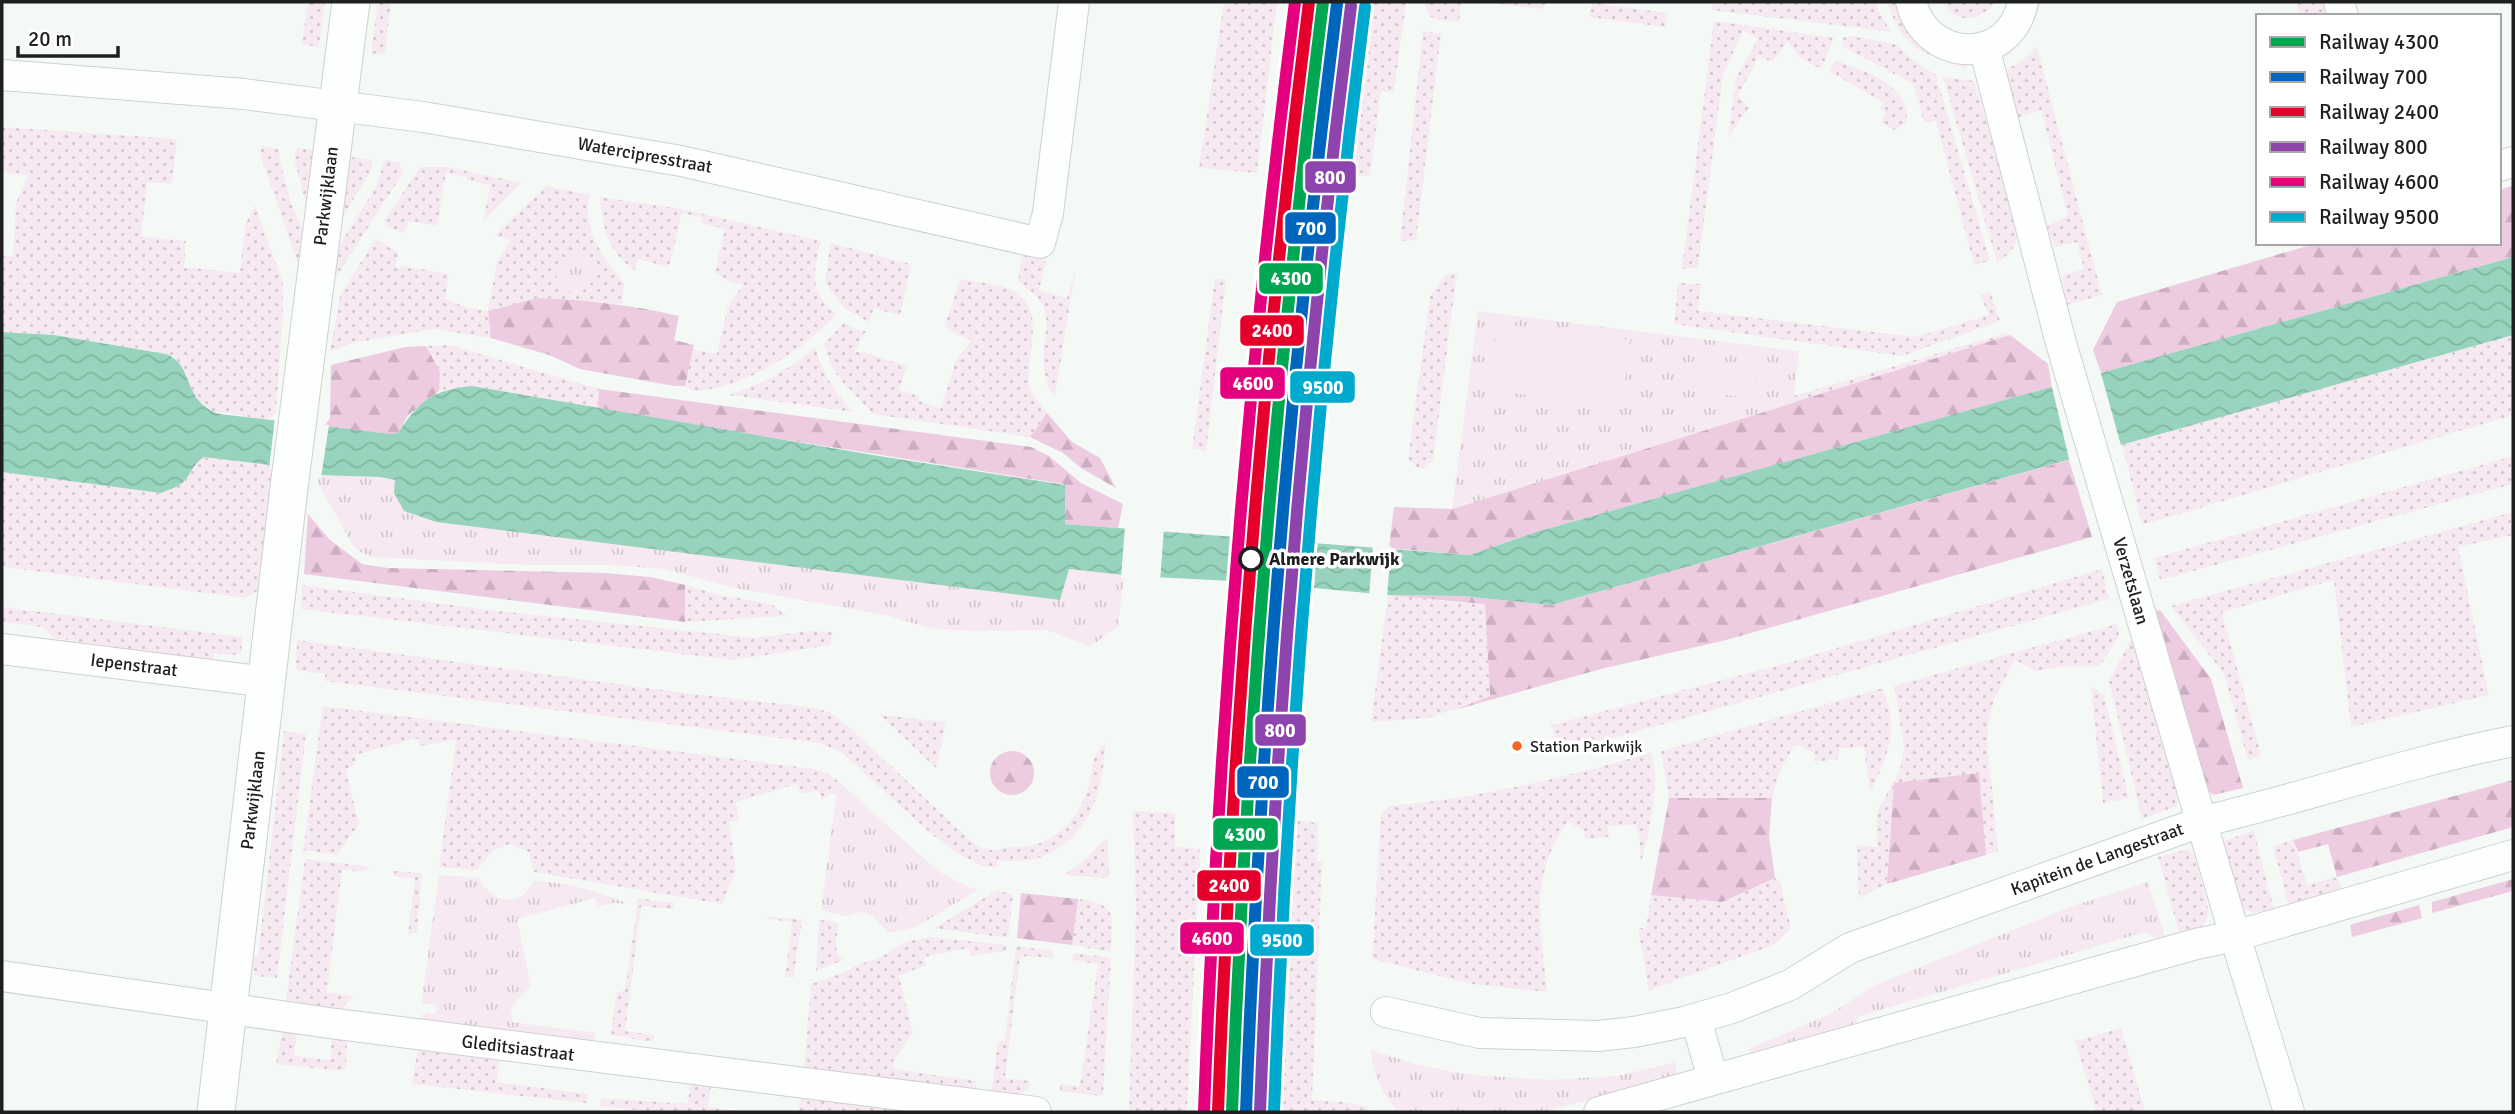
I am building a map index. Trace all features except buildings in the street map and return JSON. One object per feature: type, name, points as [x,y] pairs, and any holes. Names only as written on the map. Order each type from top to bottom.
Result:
[{"type":"street","name":"Parkwijklaan","points":[[216,1112],[289,488],[351,2]]},
{"type":"street","name":"Watercipresstraat","points":[[2,75],[244,94],[423,117],[681,161],[1040,243],[1048,213],[1074,2]]},
{"type":"street","points":[[1911,2],[1914,15],[1923,29],[1936,40],[1959,49],[1984,47],[2000,40],[2013,28],[2023,2]]},
{"type":"street","name":"Verzetslaan","points":[[1984,47],[2061,343],[2289,1112]]},
{"type":"street","name":"Iepenstraat","points":[[2,649],[267,682]]},
{"type":"street","name":"Kapitein de Langestraat","points":[[1386,1012],[1480,1033],[1540,1035],[1610,1035],[1696,1019],[1790,985],[1850,948],[2201,822],[2440,755],[2513,741]]},
{"type":"street","points":[[1600,1112],[2196,944],[2235,936],[2513,855]]},
{"type":"street","name":"Gleditsiastraat","points":[[2,976],[625,1062],[1036,1112]]},
{"type":"street","points":[[1696,1019],[1713,1079]]},
{"type":"green space","points":[[308,2],[325,2],[319,47],[302,44]]},
{"type":"green space","points":[[378,2],[391,2],[385,53],[371,54]]},
{"type":"green space","points":[[1224,2],[1277,2],[1257,173],[1199,168]]},
{"type":"green space","points":[[1352,2],[1406,2],[1394,92],[1381,91],[1370,176],[1333,173]]},
{"type":"green space","points":[[1424,2],[1461,2],[1459,22],[1438,20],[1429,16]]},
{"type":"green space","points":[[1484,2],[1545,2],[1544,9]]},
{"type":"green space","points":[[1713,2],[1877,2],[1877,8],[1891,32],[1712,10]]},
{"type":"green space","points":[[1887,2],[1895,3],[1907,27],[1964,61],[1967,69],[1916,48],[1901,31]]},
{"type":"green space","points":[[1943,2],[1994,2],[1983,14],[1968,18],[1954,15]]},
{"type":"green space","points":[[2036,2],[2041,2],[2030,28],[2005,57],[2004,51]]},
{"type":"green space","points":[[2296,2],[2331,2],[2334,14],[2299,14]]},
{"type":"green space","points":[[1592,3],[1668,13],[1665,27],[1589,17]]},
{"type":"green space","points":[[1714,21],[1834,38],[1821,69],[1800,57],[1787,42],[1772,62],[1759,56],[1738,96],[1749,108],[1728,137],[1736,78],[1758,39],[1743,31],[1723,75],[1698,267],[1682,269]]},
{"type":"green space","points":[[1423,31],[1441,34],[1416,240],[1400,241]]},
{"type":"green space","points":[[1851,36],[1896,44],[1936,75],[1990,261],[1974,265],[1936,121],[1924,122],[1913,84],[1842,46],[1843,38]]},
{"type":"green space","points":[[2037,47],[2102,295],[2067,305],[2062,275],[2084,269],[2077,242],[2055,247],[2047,226],[2068,216],[2041,110],[2017,118],[2003,71],[2019,63]]},
{"type":"green space","points":[[1835,60],[1879,78],[1898,93],[1907,114],[1904,124],[1895,130],[1881,123],[1886,113],[1880,109],[1883,102],[1830,72]]},
{"type":"green space","points":[[1943,77],[1974,81],[2019,227],[2013,248],[1997,262]]},
{"type":"green space","points":[[2,127],[177,139],[172,183],[147,183],[141,236],[186,241],[184,267],[240,273],[245,225],[255,205],[283,283],[276,412],[269,420],[206,410],[198,402],[175,357],[166,354],[54,335],[2,332],[2,256],[13,256],[16,203],[28,176],[8,173],[2,169]]},
{"type":"green space","points":[[262,146],[279,149],[291,202],[307,239],[300,270],[260,154]]},
{"type":"green space","points":[[297,148],[321,151],[310,220],[294,158]]},
{"type":"green space","points":[[344,156],[372,160],[371,170],[341,220]]},
{"type":"green space","points":[[385,160],[399,162],[403,173],[330,287],[332,257],[376,187]]},
{"type":"green space","points":[[420,167],[448,167],[521,183],[483,222],[490,185],[446,173],[437,226],[409,221],[404,233],[386,227],[384,221]]},
{"type":"green space","points":[[546,186],[590,195],[588,207],[592,231],[602,253],[624,283],[622,304],[538,298],[488,311],[497,262],[511,240],[494,236]]},
{"type":"green space","points":[[2513,186],[2513,257],[2101,373],[2093,350],[2117,302],[2310,245],[2501,245],[2501,189]]},
{"type":"green space","points":[[600,197],[682,209],[821,241],[815,281],[821,297],[837,314],[806,342],[771,366],[733,383],[693,391],[685,386],[693,349],[717,354],[728,306],[743,285],[728,281],[715,272],[725,229],[701,223],[702,218],[682,213],[669,267],[638,259],[635,270],[618,256],[608,238]]},
{"type":"green space","points":[[375,239],[398,252],[395,268],[405,266],[449,274],[445,299],[465,307],[488,311],[491,338],[433,329],[357,342],[330,351],[340,296]]},
{"type":"green space","points":[[830,243],[911,264],[900,316],[874,308],[869,322],[844,308],[825,282]]},
{"type":"green space","points":[[1023,253],[1046,261],[1039,290],[1067,298],[1075,273],[1055,395],[1050,392],[1044,370],[1045,313],[1035,295],[1018,281]]},
{"type":"green space","points":[[575,254],[588,260],[594,273],[588,286],[575,292],[562,286],[556,273],[562,260]]},
{"type":"green space","points":[[1457,272],[1433,461],[1424,469],[1408,460],[1430,296],[1445,275]]},
{"type":"green space","points":[[1215,278],[1226,280],[1206,451],[1192,449]]},
{"type":"green space","points":[[960,279],[1009,289],[1022,298],[1030,309],[1033,321],[1029,377],[1031,390],[1047,413],[1030,437],[873,414],[831,366],[824,344],[844,322],[855,329],[866,331],[854,352],[863,352],[907,366],[899,390],[919,396],[919,401],[941,408],[956,360],[972,340],[957,335],[945,325]]},
{"type":"green space","points":[[1678,283],[1701,284],[1698,311],[1915,337],[1989,315],[1980,295],[1990,291],[2000,321],[1902,356],[1674,324]]},
{"type":"green space","points":[[538,298],[609,304],[679,316],[674,340],[694,345],[685,386],[580,369],[549,355],[491,338],[488,311]]},
{"type":"green space","points":[[1478,311],[1799,351],[1793,403],[1452,509]]},
{"type":"green space","points":[[1497,323],[1630,340],[1622,407],[1489,390]]},
{"type":"green space","points":[[2006,333],[2010,335],[1793,403],[1794,396]]},
{"type":"green space","points":[[2010,335],[2048,364],[2052,387],[1536,532],[1470,555],[1389,548],[1394,507],[1452,509]]},
{"type":"green space","points":[[2513,335],[2513,415],[2142,525],[2122,445]]},
{"type":"green space","points":[[450,345],[599,389],[598,410],[451,388],[439,391],[440,372],[426,346]]},
{"type":"green space","points":[[426,346],[440,372],[439,391],[408,415],[398,433],[323,428],[330,418],[331,365],[405,347]]},
{"type":"green space","points":[[815,347],[830,382],[854,412],[728,395],[774,376]]},
{"type":"green space","points":[[1694,358],[1758,366],[1754,399],[1690,390]]},
{"type":"green space","points":[[599,389],[1031,447],[1049,456],[1081,483],[1123,504],[1118,528],[1065,524],[1064,484],[598,410]]},
{"type":"green space","points":[[1047,413],[1072,442],[1100,458],[1116,488],[1081,468],[1063,453],[1030,437]]},
{"type":"green space","points":[[2513,456],[2513,484],[2160,580],[2154,558]]},
{"type":"green space","points":[[204,457],[278,466],[261,589],[245,598],[2,567],[2,472],[154,492],[185,481],[195,463]]},
{"type":"green space","points":[[2069,460],[2092,537],[1726,640],[1601,669],[1451,711],[1490,696],[1485,604],[1388,595],[1461,596],[1551,605]]},
{"type":"green space","points":[[316,475],[395,480],[407,513],[436,522],[1059,600],[1068,569],[1124,575],[1118,626],[1090,647],[1047,630],[933,629],[885,615],[734,588],[665,569],[371,557],[355,549]]},
{"type":"green space","points":[[2513,512],[2513,535],[2458,547],[2489,695],[2351,727],[2334,580],[2222,612],[2261,755],[2248,760],[2224,674],[2171,606]]},
{"type":"green space","points":[[308,514],[329,539],[362,564],[388,568],[605,573],[650,577],[685,585],[685,622],[304,574]]},
{"type":"green space","points":[[2102,569],[2109,599],[1560,753],[1551,725],[1790,662]]},
{"type":"green space","points":[[302,585],[489,610],[755,638],[810,631],[833,632],[830,645],[734,660],[301,609]]},
{"type":"green space","points":[[685,585],[720,595],[771,604],[787,616],[685,622]]},
{"type":"green space","points":[[1388,595],[1485,603],[1490,696],[1428,718],[1371,722]]},
{"type":"green space","points":[[2,607],[243,637],[241,653],[214,653],[213,662],[54,638],[42,627],[2,622]]},
{"type":"green space","points":[[2160,610],[2211,679],[2243,788],[2213,795],[2207,789],[2154,611]]},
{"type":"green space","points":[[2117,624],[2119,635],[2100,666],[2059,667],[2036,671],[2015,660],[2003,682],[1991,712],[1988,730],[1988,758],[1998,851],[1986,855],[1979,774],[1894,783],[1887,884],[1859,898],[1857,845],[1877,847],[1877,812],[1900,770],[1904,747],[1894,686]]},
{"type":"green space","points":[[2134,634],[2177,794],[2177,806],[2142,819],[2109,681]]},
{"type":"green space","points":[[297,640],[676,692],[808,707],[829,712],[848,726],[971,841],[990,850],[1031,846],[1044,842],[1065,828],[1086,794],[1095,756],[1105,743],[1101,780],[1090,813],[1068,841],[1035,859],[997,861],[998,867],[982,866],[959,854],[929,832],[841,752],[819,743],[325,681],[325,674],[296,670]]},
{"type":"green space","points":[[2091,686],[2104,695],[2129,798],[2103,803]]},
{"type":"green space","points":[[1883,688],[1890,718],[1890,740],[1882,767],[1870,792],[1864,747],[1840,748],[1838,759],[1814,762],[1813,752],[1795,744],[1780,771],[1772,798],[1669,798],[1661,751]]},
{"type":"green space","points":[[323,706],[815,769],[838,781],[836,794],[832,793],[822,799],[818,791],[801,794],[797,784],[736,802],[739,821],[729,821],[736,871],[722,904],[534,872],[529,852],[509,844],[493,851],[477,870],[439,867],[456,740],[419,746],[417,738],[355,755],[356,763],[346,771],[359,824],[337,855],[303,850]]},
{"type":"green space","points":[[880,715],[946,722],[936,768]]},
{"type":"green space","points":[[284,731],[306,734],[277,978],[255,976],[249,959],[258,956]]},
{"type":"green space","points":[[1012,751],[1027,758],[1034,773],[1027,788],[1012,795],[997,788],[990,773],[997,758]]},
{"type":"green space","points":[[1651,753],[1654,794],[1641,864],[1636,825],[1608,826],[1609,837],[1585,839],[1584,830],[1567,822],[1553,847],[1545,868],[1540,903],[1547,992],[1472,984],[1372,959],[1381,815],[1389,806],[1456,798],[1521,786]]},
{"type":"green space","points":[[1979,773],[1986,855],[1887,884],[1894,783]]},
{"type":"green space","points":[[2513,780],[2513,827],[2337,877],[2328,844],[2298,852],[2293,840]]},
{"type":"green space","points":[[838,781],[938,871],[968,887],[979,889],[916,927],[889,933],[871,915],[861,912],[846,916],[821,910]]},
{"type":"green space","points":[[1669,798],[1772,798],[1769,836],[1775,878],[1722,902],[1651,895]]},
{"type":"green space","points":[[1133,811],[1175,813],[1175,846],[1200,849],[1187,1112],[1129,1112],[1136,907]]},
{"type":"green space","points":[[1295,820],[1318,823],[1317,861],[1322,862],[1312,1100],[1344,1102],[1366,1107],[1370,1112],[1254,1112],[1268,856],[1291,858]]},
{"type":"green space","points":[[2254,831],[2274,910],[2253,912],[2241,906],[2232,890],[2226,869],[2220,842]]},
{"type":"green space","points":[[1108,838],[1109,878],[1064,875],[1086,859]]},
{"type":"green space","points":[[2293,840],[2307,885],[2337,877],[2342,890],[2288,904],[2273,846]]},
{"type":"green space","points":[[2188,849],[2195,857],[2209,911],[2203,927],[2180,936],[2158,857]]},
{"type":"green space","points":[[305,859],[371,867],[364,872],[342,870],[327,992],[353,996],[338,1013],[285,1007]]},
{"type":"green space","points":[[392,871],[422,873],[417,932],[408,935],[415,879],[394,876]]},
{"type":"green space","points":[[439,875],[479,878],[486,889],[503,899],[510,900],[523,895],[534,881],[582,888],[628,904],[614,903],[598,907],[595,898],[517,919],[531,986],[511,1007],[512,1022],[596,1033],[594,1045],[420,1022],[422,1014],[435,1014],[437,1006],[428,1003],[421,1005]]},
{"type":"green space","points":[[1776,878],[1780,882],[1791,928],[1774,945],[1649,990],[1638,928],[1646,928],[1651,895],[1722,902]]},
{"type":"green space","points":[[2513,879],[2513,891],[2432,913],[2432,902]]},
{"type":"green space","points":[[2148,882],[2166,939],[2157,940],[2145,932],[1860,1016],[1851,1028],[1752,1057],[1748,1049],[1830,1014],[1875,985],[2076,905]]},
{"type":"green space","points":[[997,890],[1013,895],[1008,938],[934,928]]},
{"type":"green space","points":[[1021,893],[1078,899],[1072,945],[1017,938]]},
{"type":"green space","points":[[637,898],[674,903],[672,909],[641,906],[625,1031],[655,1035],[653,1040],[645,1041],[611,1035],[616,993],[625,990]]},
{"type":"green space","points":[[1078,899],[1101,905],[1111,914],[1111,952],[1072,945]]},
{"type":"green space","points":[[2419,905],[2422,918],[2352,937],[2350,925]]},
{"type":"green space","points":[[767,916],[802,920],[793,978],[785,977],[792,922],[768,919]]},
{"type":"green space","points":[[819,920],[834,921],[839,925],[836,940],[843,960],[816,971]]},
{"type":"green space","points":[[930,937],[1007,945],[1006,951],[971,956],[968,948],[924,957],[926,965],[899,976],[913,1033],[893,1061],[894,1069],[977,1081],[975,1091],[804,1070],[811,984],[881,957],[907,941]]},
{"type":"green space","points":[[1016,946],[1053,951],[1052,958],[1020,956],[1005,1078],[1030,1081],[1030,1087],[1017,1095],[991,1094],[998,1041],[1005,1041]]},
{"type":"green space","points":[[1074,953],[1111,958],[1103,1096],[1060,1091],[1060,1084],[1080,1086],[1098,964],[1072,960]]},
{"type":"green space","points":[[2121,1028],[2145,1112],[2097,1112],[2075,1041]]},
{"type":"green space","points":[[282,1031],[297,1032],[294,1056],[330,1060],[332,1039],[344,1037],[347,1042],[346,1067],[343,1071],[276,1064]]},
{"type":"green space","points":[[418,1047],[500,1055],[497,1082],[588,1094],[587,1103],[412,1084]]},
{"type":"green space","points":[[1371,1050],[1415,1064],[1476,1075],[1545,1080],[1617,1076],[1675,1062],[1677,1076],[1544,1112],[1398,1112],[1380,1083]]},
{"type":"green space","points":[[690,1082],[711,1084],[708,1107],[744,1112],[656,1112],[600,1106],[601,1098],[688,1104]]},
{"type":"green space","points":[[801,1095],[899,1107],[899,1112],[798,1112]]},
{"type":"water","points":[[2513,257],[2513,335],[1551,605],[1462,596],[1388,595],[1069,569],[1060,600],[436,522],[404,511],[394,493],[395,480],[380,477],[316,475],[278,466],[204,457],[184,482],[161,493],[2,472],[2,332],[54,335],[166,354],[181,366],[200,402],[220,414],[391,434],[398,433],[413,412],[428,399],[447,390],[472,386],[1065,485],[1065,524],[1470,555],[1536,532]]},
{"type":"pier","points":[[2100,370],[2122,449],[2070,463],[2051,383]]},
{"type":"pier","points":[[275,417],[329,425],[321,478],[269,469]]},
{"type":"pier","points":[[1125,526],[1164,529],[1160,581],[1121,578]]},
{"type":"pier","points":[[1373,544],[1391,546],[1387,598],[1369,597]]},
{"type":"rail line","name":"4600","points":[[1204,1111],[1218,833],[1237,555],[1263,278],[1295,2]]},
{"type":"rail line","name":"2400","points":[[1218,1111],[1232,833],[1251,556],[1277,279],[1309,2]]},
{"type":"rail line","name":"4300","points":[[1232,1112],[1246,834],[1265,556],[1291,279],[1323,2]]},
{"type":"rail line","name":"700","points":[[1246,1112],[1260,834],[1279,557],[1305,280],[1337,4]]},
{"type":"rail line","name":"800","points":[[1260,1112],[1274,835],[1293,558],[1319,282],[1351,6]]},
{"type":"rail line","name":"9500","points":[[1274,1112],[1288,835],[1307,559],[1333,283],[1365,7]]},
{"type":"place","name":"Almere Parkwijk","points":[[1251,559]]},
{"type":"place","name":"Station Parkwijk","points":[[1517,746]]}]
